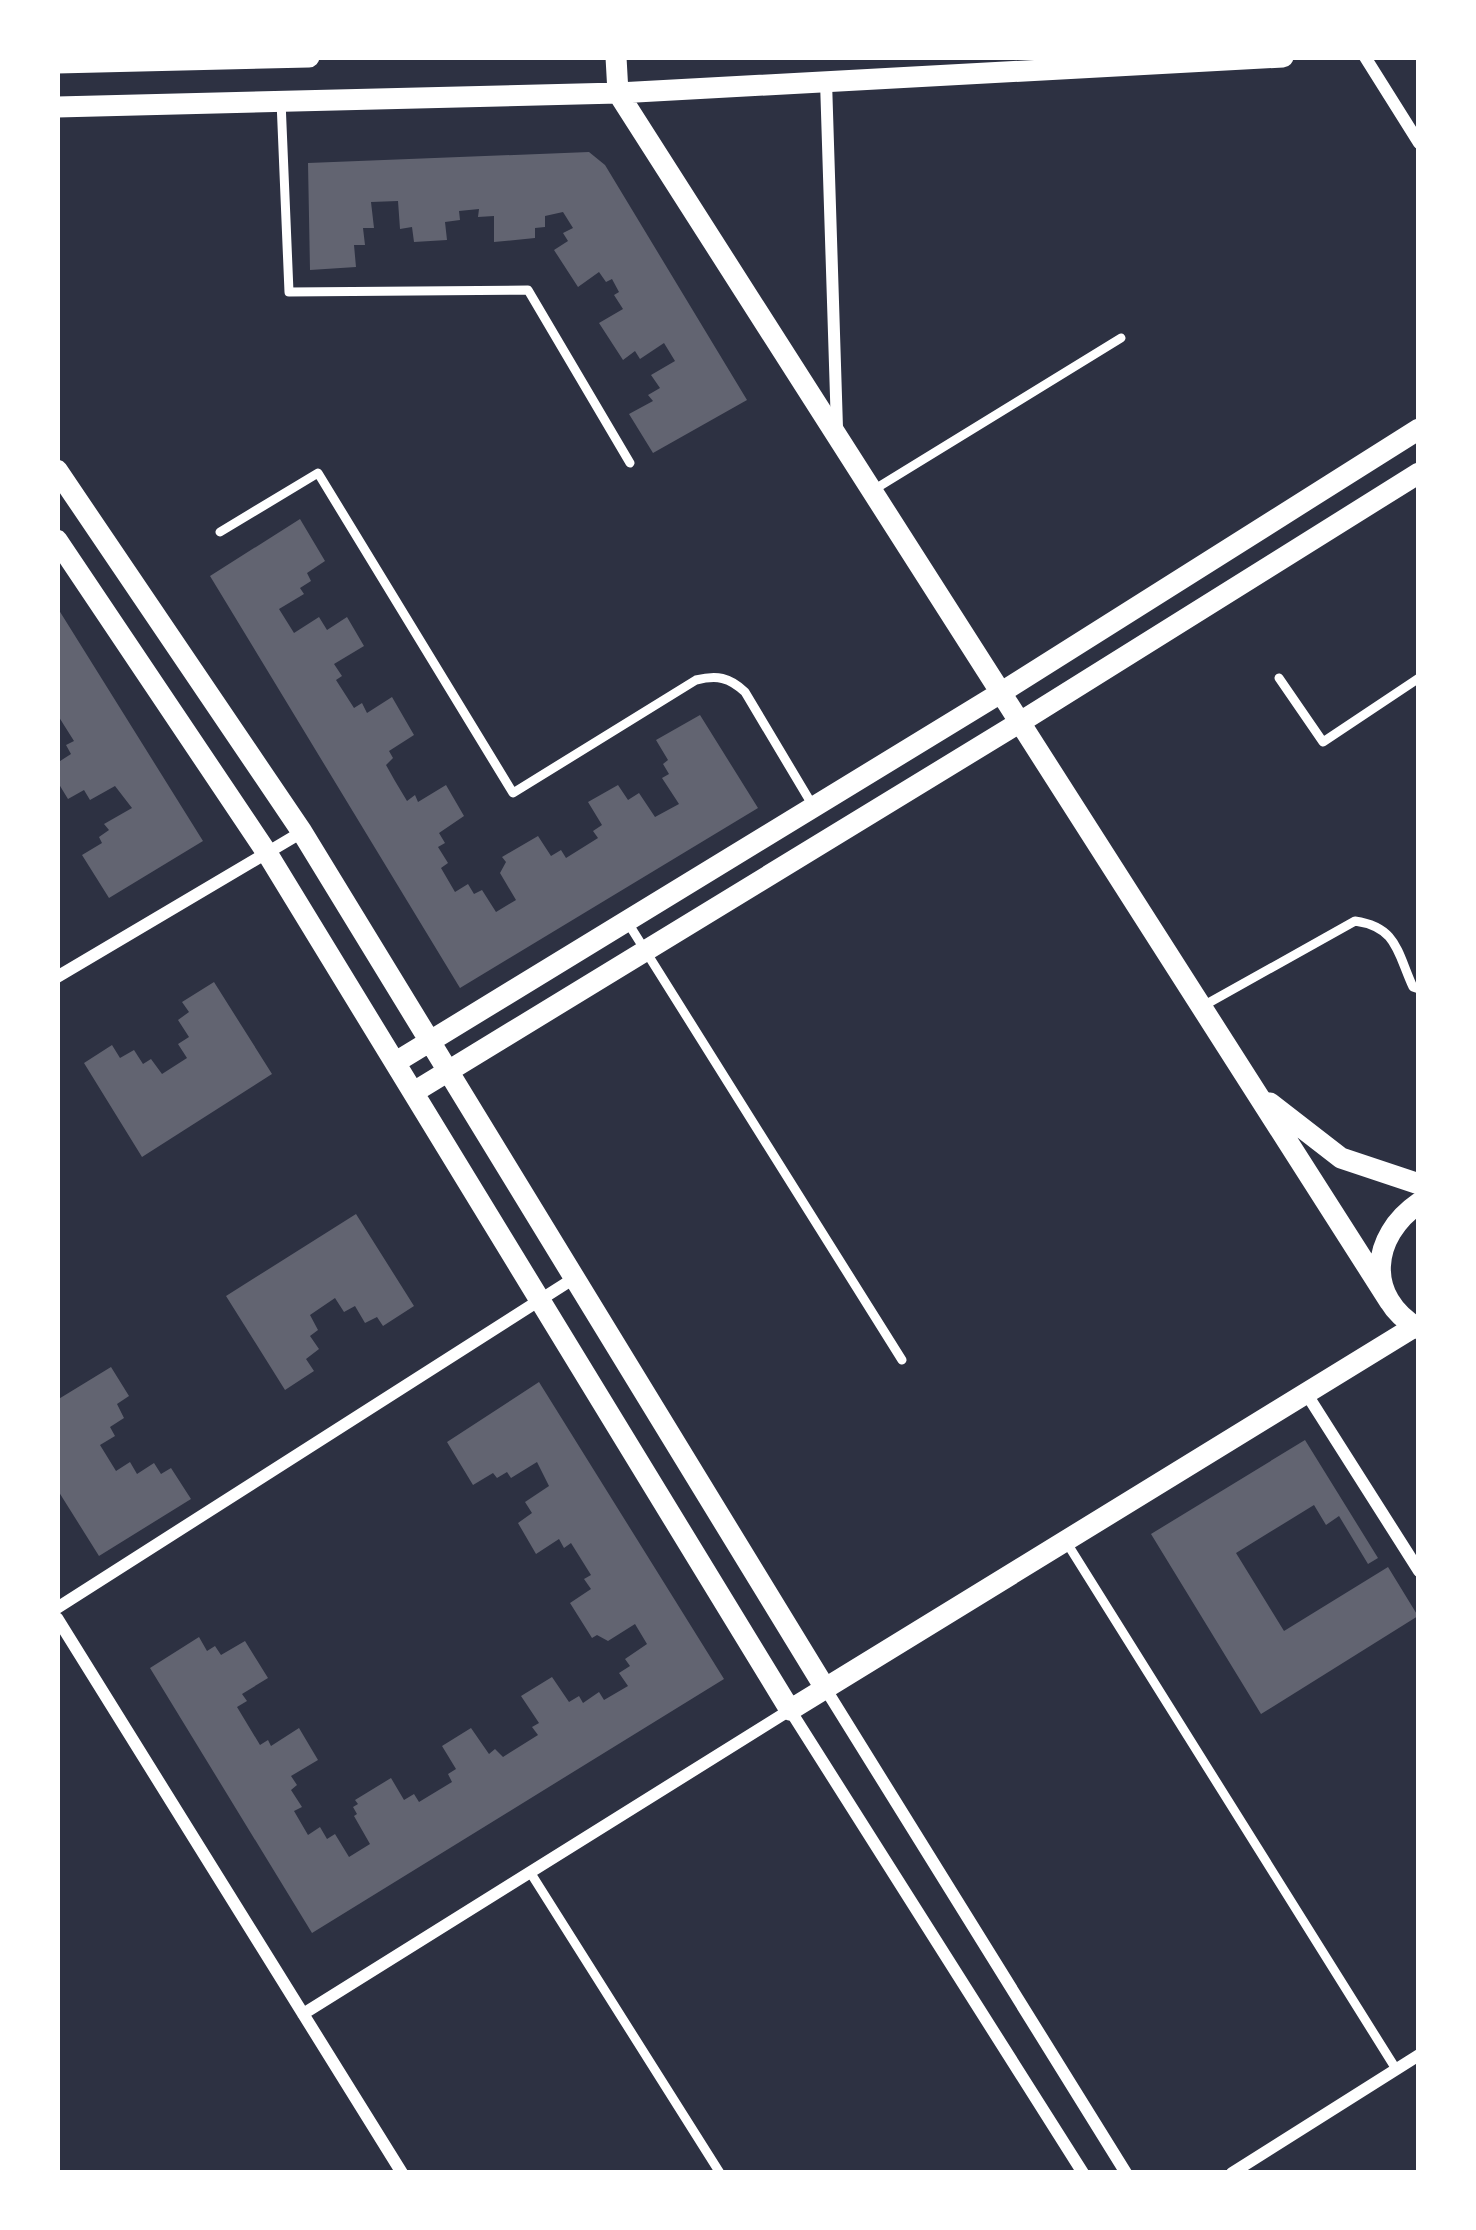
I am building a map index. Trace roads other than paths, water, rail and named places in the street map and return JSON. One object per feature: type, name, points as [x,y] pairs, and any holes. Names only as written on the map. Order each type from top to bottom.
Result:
[{"type":"street","points":[[57,63],[309,57]]},
{"type":"street","points":[[303,2014],[1065,1540],[1417,1328],[1390,1302],[618,93],[616,57]]},
{"type":"street","points":[[57,107],[618,93],[1282,57]]},
{"type":"street","points":[[1364,57],[1419,142]]},
{"type":"street","points":[[826,81],[838,436]]},
{"type":"street","points":[[395,1062],[1002,692],[1419,429]]},
{"type":"street","points":[[57,470],[302,832],[1126,2173]]},
{"type":"street","points":[[413,1092],[1022,722],[1419,473]]},
{"type":"street","points":[[57,540],[267,853],[790,1710],[1083,2173]]},
{"type":"street","points":[[57,977],[302,832]]},
{"type":"street","points":[[1255,1091],[1341,1158],[1419,1184]]},
{"type":"street","points":[[1390,1302],[1381,1280],[1380,1257],[1387,1234],[1419,1202]]},
{"type":"street","points":[[57,1608],[577,1276]]},
{"type":"street","points":[[1306,1393],[1419,1571]]},
{"type":"street","points":[[57,1618],[402,2173]]},
{"type":"street","points":[[1232,2173],[1419,2055]]},
{"type":"lane","points":[[281,100],[289,292],[528,290],[630,463]]},
{"type":"lane","points":[[872,490],[1121,338]]},
{"type":"lane","points":[[220,532],[318,472],[513,793],[696,680],[714,676],[733,681],[745,692],[813,806]]},
{"type":"lane","points":[[1279,678],[1323,742],[1419,678]]},
{"type":"lane","points":[[627,921],[902,1360]]},
{"type":"lane","points":[[1202,1006],[1355,921],[1377,924],[1389,934],[1413,987],[1419,989]]},
{"type":"lane","points":[[1065,1540],[1396,2069]]},
{"type":"lane","points":[[530,1872],[720,2173]]}]
